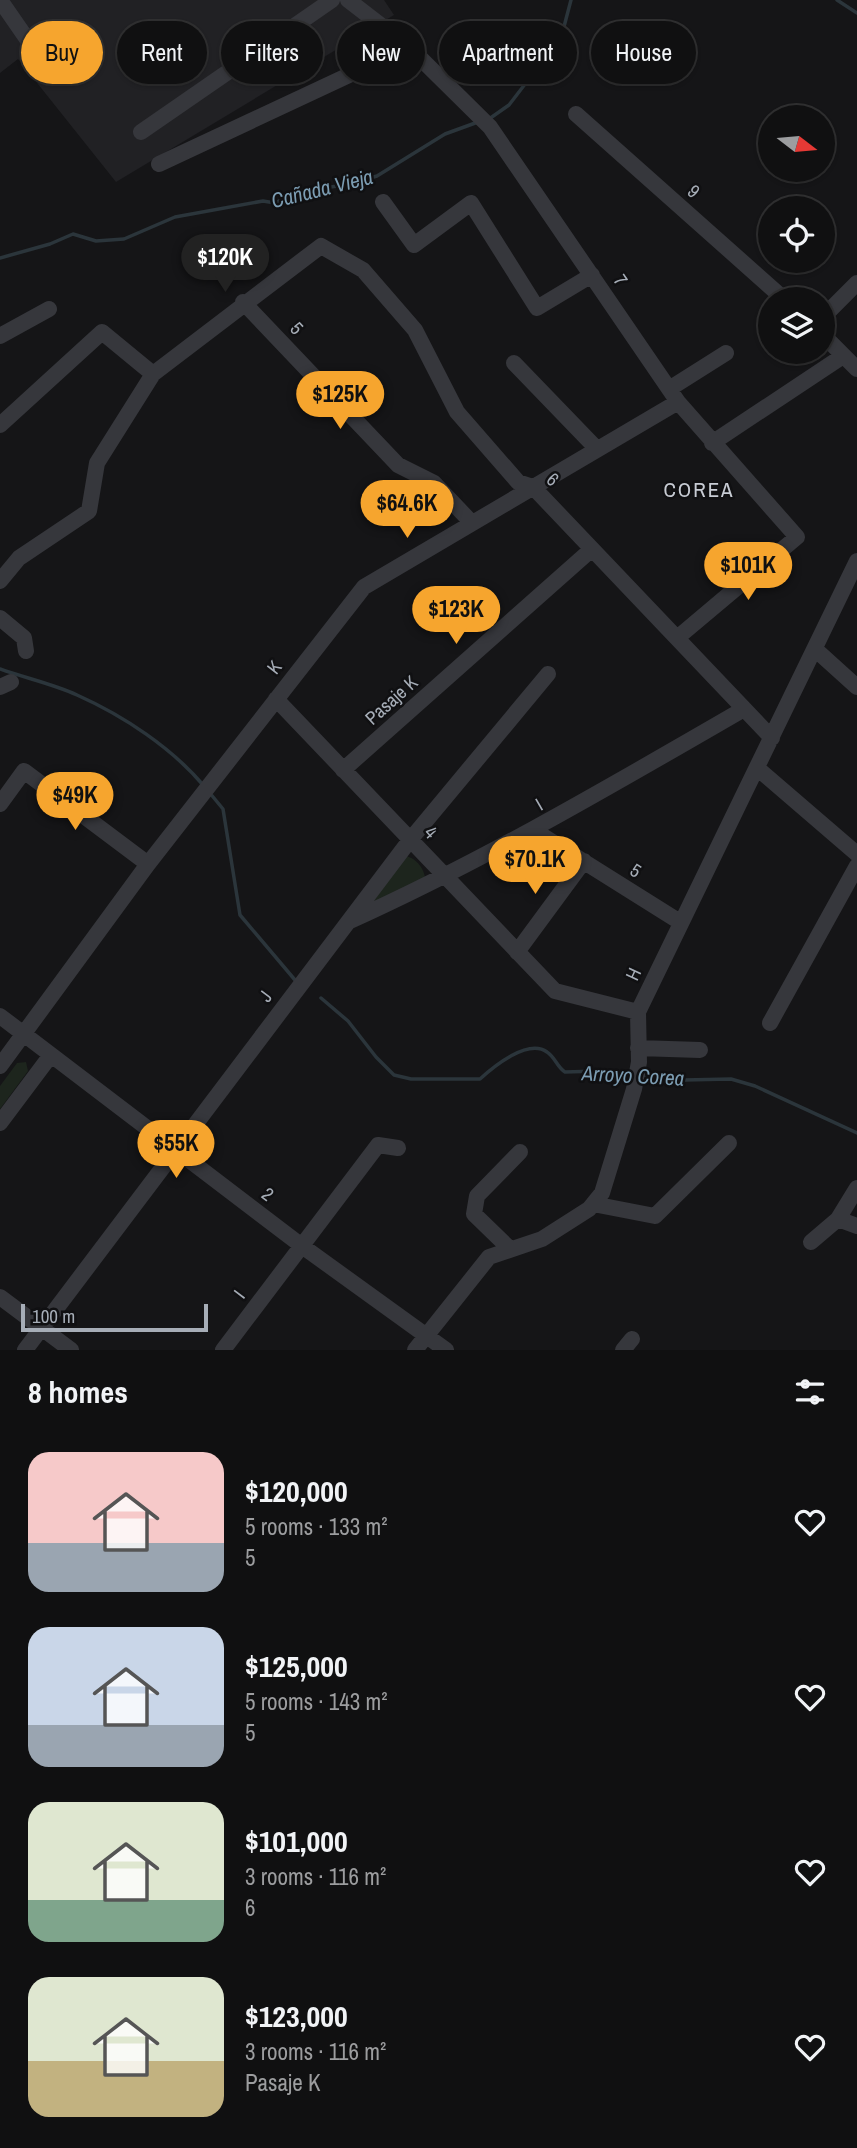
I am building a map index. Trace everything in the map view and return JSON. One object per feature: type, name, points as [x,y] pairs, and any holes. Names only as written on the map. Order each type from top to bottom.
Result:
[{"type":"street","points":[[0,0],[21,30]]},
{"type":"street","points":[[141,132],[332,0]]},
{"type":"street","name":"7","points":[[348,0],[375,21]]},
{"type":"street","name":"7","points":[[425,63],[491,127],[673,395],[712,443],[797,537],[677,638]]},
{"type":"street","points":[[159,164],[337,81]]},
{"type":"street","name":"9","points":[[576,114],[771,287]]},
{"type":"street","points":[[383,202],[414,245],[471,203],[537,308],[592,275]]},
{"type":"street","name":"6","points":[[243,302],[321,246],[363,270],[415,330],[457,412],[518,482],[534,487],[772,738]]},
{"type":"street","points":[[835,305],[857,283]]},
{"type":"street","points":[[0,581],[19,558],[89,511],[97,463],[153,374],[243,302]]},
{"type":"street","name":"5","points":[[243,302],[398,465],[435,483],[472,523]]},
{"type":"street","points":[[0,336],[49,309]]},
{"type":"street","points":[[0,425],[102,332],[153,374]]},
{"type":"street","points":[[835,348],[857,369]]},
{"type":"street","name":"K","points":[[0,1066],[148,864],[364,587],[597,449],[726,353]]},
{"type":"street","points":[[712,443],[843,356]]},
{"type":"street","points":[[514,363],[597,449]]},
{"type":"street","name":"Pasaje K","points":[[343,770],[592,549]]},
{"type":"street","name":"H","points":[[415,1350],[489,1257],[542,1239],[593,1204],[602,1193],[617,1152],[634,1089],[638,1055],[638,1012],[857,561]]},
{"type":"street","points":[[0,618],[24,638],[26,651]]},
{"type":"street","points":[[816,650],[857,687]]},
{"type":"street","name":"J","points":[[25,1350],[410,840],[548,674]]},
{"type":"street","name":"4","points":[[276,699],[444,878],[555,991],[638,1012]]},
{"type":"street","name":"I","points":[[348,922],[444,878],[535,831],[744,709]]},
{"type":"street","points":[[757,768],[857,854]]},
{"type":"street","points":[[0,804],[24,771],[148,864]]},
{"type":"street","name":"5","points":[[535,831],[680,922]]},
{"type":"street","points":[[517,952],[584,861]]},
{"type":"street","points":[[770,1023],[857,866]]},
{"type":"street","name":"2","points":[[0,1016],[302,1246],[446,1350]]},
{"type":"street","points":[[638,1055],[700,1050]]},
{"type":"street","points":[[0,1123],[51,1055]]},
{"type":"street","points":[[593,1204],[655,1216],[729,1143]]},
{"type":"street","name":"I","points":[[223,1350],[378,1145],[398,1148]]},
{"type":"street","points":[[509,1248],[474,1214],[477,1196],[520,1152]]},
{"type":"street","points":[[811,1242],[838,1219],[857,1188]]},
{"type":"street","points":[[838,1219],[857,1226]]},
{"type":"street","points":[[0,1297],[71,1350]]},
{"type":"shaded area","points":[[0,0],[384,0],[394,15],[384,21],[337,21],[337,49],[323,58],[323,21],[221,21],[221,84],[279,84],[116,182],[38,84],[103,84],[103,21],[21,21],[21,63],[18,59],[0,73]]},
{"type":"shaded area","points":[[404,856],[419,864],[425,880],[371,905]]},
{"type":"shaded area","points":[[26,1062],[28,1071],[0,1109],[0,1086],[17,1063]]},
{"type":"waterway","name":"Cañada Vieja","points":[[489,119],[509,105],[532,75],[556,57],[571,0]]},
{"type":"waterway","points":[[837,0],[857,13]]},
{"type":"waterway","name":"Cañada Vieja","points":[[0,258],[50,244],[73,234],[96,241],[124,239],[175,217],[263,201],[275,203],[299,191],[346,185],[377,176],[445,134],[478,122]]},
{"type":"waterway","points":[[0,669],[68,691],[95,703],[162,746],[204,786]]},
{"type":"waterway","points":[[209,792],[223,809],[240,915],[295,980]]},
{"type":"waterway","name":"Arroyo Corea","points":[[321,998],[348,1021],[394,1075],[411,1079],[480,1079],[511,1056],[530,1049],[547,1052],[565,1072],[632,1074]]},
{"type":"waterway","name":"Arroyo Corea","points":[[640,1075],[684,1080],[731,1079],[755,1086],[857,1133]]},
{"type":"district","name":"COREA","points":[[699,490]]}]
